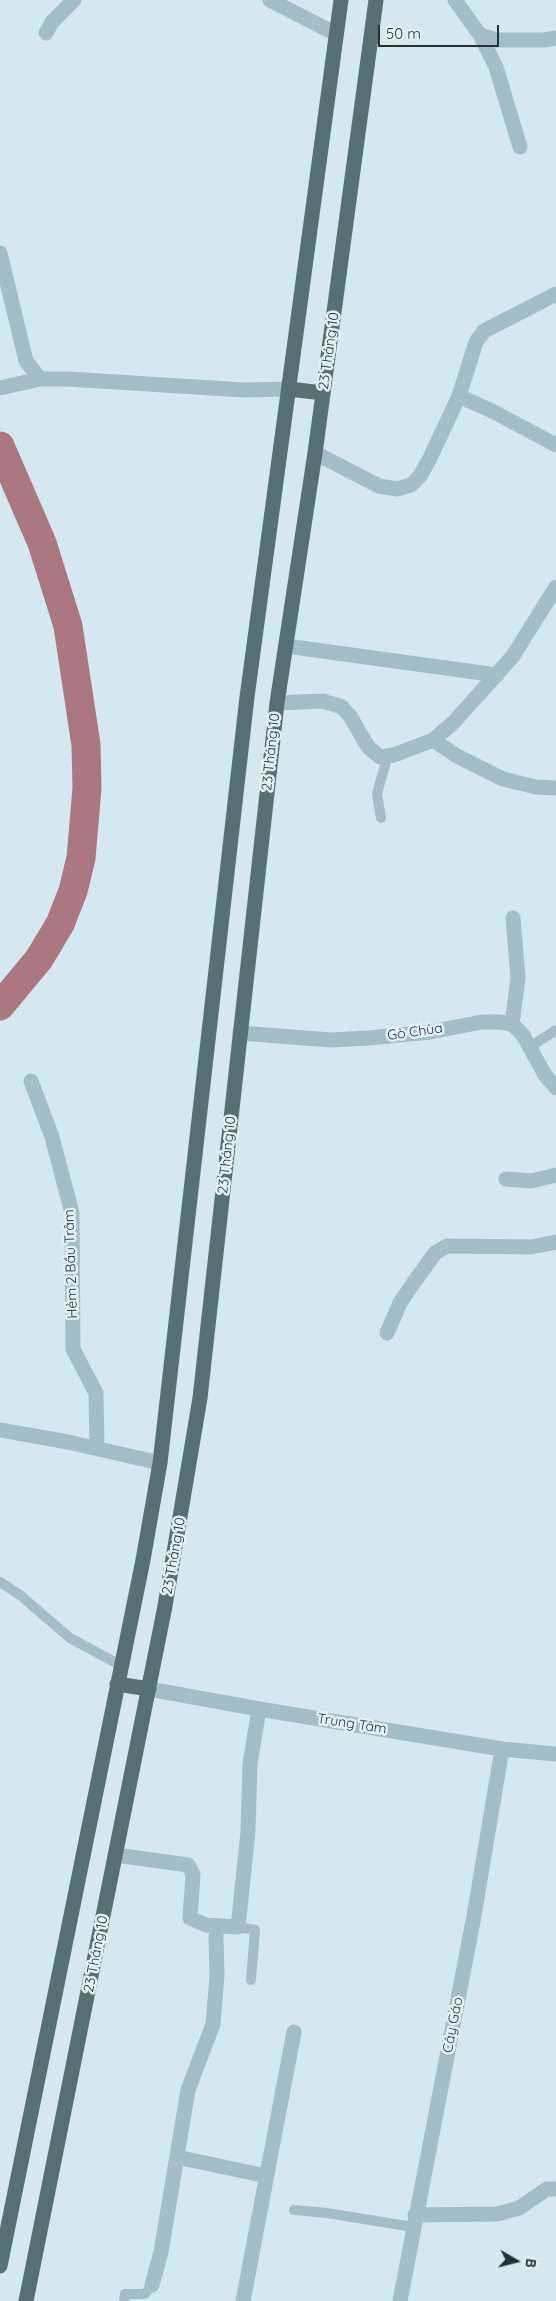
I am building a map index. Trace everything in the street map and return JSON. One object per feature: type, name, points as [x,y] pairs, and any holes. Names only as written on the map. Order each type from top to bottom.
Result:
[{"type":"main road","points":[[0,2266],[143,1560],[160,1463],[247,697],[341,0]]},
{"type":"main road","name":"23 Tháng 10","points":[[26,2301],[149,1689],[186,1490],[200,1398],[277,704],[323,392],[376,0]]},
{"type":"main road","points":[[289,389],[323,392]]},
{"type":"main road","points":[[118,1684],[149,1689]]},
{"type":"street","points":[[46,33],[52,22],[74,0]]},
{"type":"street","points":[[270,0],[336,34]]},
{"type":"street","points":[[455,0],[480,35],[496,67],[520,147]]},
{"type":"street","points":[[480,35],[497,40],[544,40],[556,38]]},
{"type":"street","points":[[0,253],[26,361],[40,379]]},
{"type":"street","points":[[314,453],[379,486],[397,489],[411,485],[420,476],[459,396],[476,342],[484,331],[556,294]]},
{"type":"street","points":[[0,388],[40,379],[244,390],[289,389]]},
{"type":"street","points":[[459,396],[556,445]]},
{"type":"street","points":[[277,704],[323,701],[342,707],[350,716],[373,753],[387,758],[433,740],[497,675],[529,632],[556,587]]},
{"type":"street","points":[[286,646],[497,675]]},
{"type":"street","points":[[433,740],[457,756],[503,779],[556,788]]},
{"type":"street","points":[[513,918],[518,978],[512,1024],[523,1034],[546,1075],[556,1088]]},
{"type":"street","name":"Gò Chùa","points":[[240,1033],[331,1040],[430,1032],[482,1022],[512,1024]]},
{"type":"street","name":"Hẻm 2 Bầu Trâm","points":[[31,1081],[52,1136],[72,1213],[72,1349],[96,1393],[97,1448]]},
{"type":"street","points":[[506,1179],[532,1181],[556,1175]]},
{"type":"street","points":[[387,1333],[400,1302],[435,1253],[447,1246],[513,1248],[556,1242]]},
{"type":"street","points":[[0,1430],[97,1448],[160,1463]]},
{"type":"street","name":"Trung Tâm","points":[[149,1689],[259,1710],[502,1749],[556,1754]]},
{"type":"street","points":[[116,1855],[188,1865],[193,1874],[190,1918],[206,1925],[238,1927],[248,1832],[250,1764],[259,1710]]},
{"type":"street","name":"Cây Gáo","points":[[400,2301],[474,1916],[502,1749]]},
{"type":"street","points":[[152,2285],[161,2252],[188,2090],[213,2024],[217,1976],[216,1936]]},
{"type":"street","points":[[243,2301],[294,2032]]},
{"type":"street","points":[[177,2156],[266,2176]]},
{"type":"street","points":[[414,2221],[497,2214],[519,2208],[547,2189],[556,2189]]},
{"type":"lane","points":[[381,818],[377,794],[387,758]]},
{"type":"lane","points":[[530,1047],[556,1030]]},
{"type":"lane","points":[[0,1582],[20,1595],[70,1638],[120,1666]]},
{"type":"lane","points":[[238,1927],[255,1930],[251,1980]]},
{"type":"lane","points":[[294,2210],[414,2221]]},
{"type":"lane","points":[[124,2301],[126,2294],[145,2294],[152,2285]]},
{"type":"waterway","points":[[0,446],[42,543],[68,626],[86,745],[87,788],[81,858],[73,891],[60,924],[39,959],[0,1006]]}]
